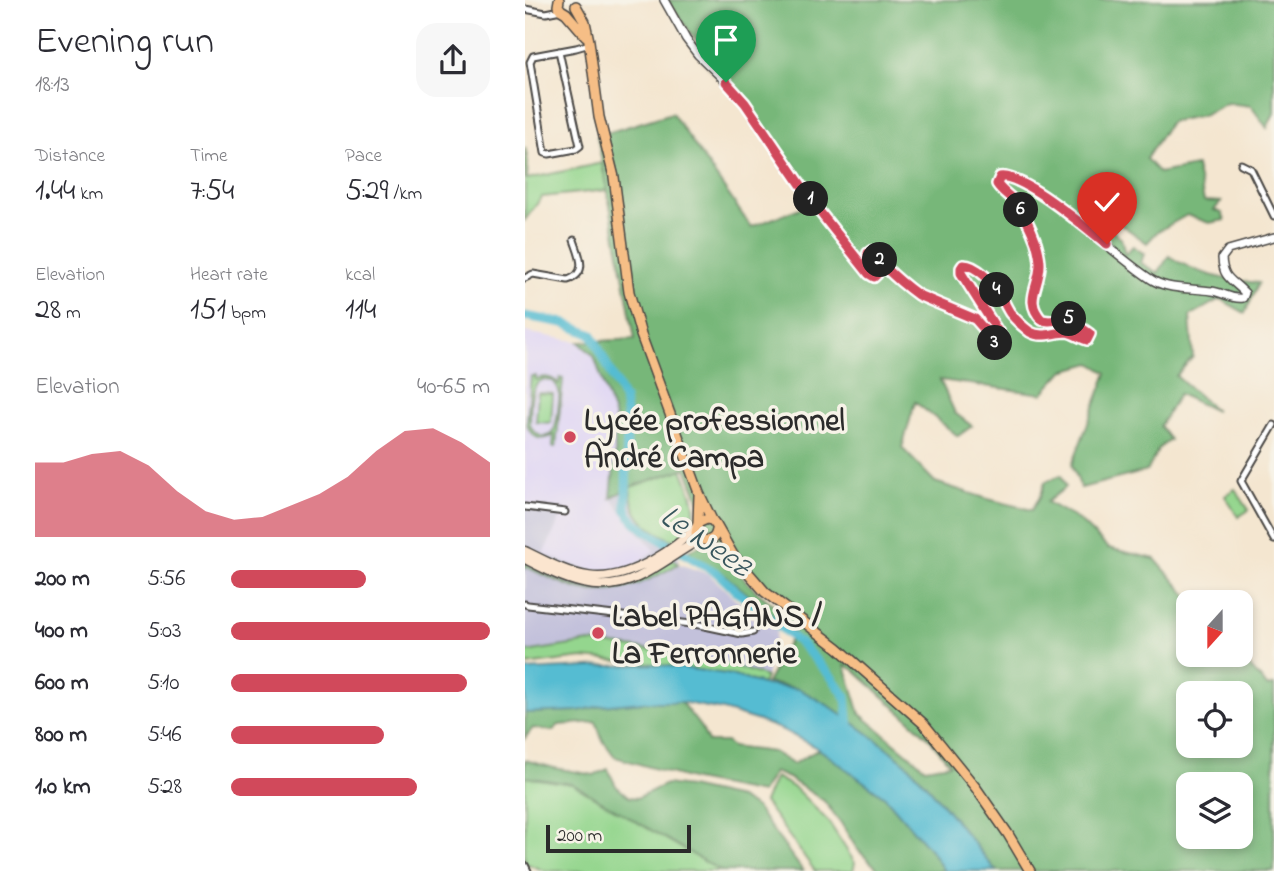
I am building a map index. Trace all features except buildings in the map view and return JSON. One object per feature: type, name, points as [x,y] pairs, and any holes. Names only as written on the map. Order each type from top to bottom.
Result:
[{"type":"main road","points":[[560,5],[572,11],[576,2]]},
{"type":"main road","points":[[576,2],[585,22],[599,117],[614,177],[629,292],[641,334],[699,494],[717,530],[733,555],[765,592],[838,648],[924,724],[976,788],[1009,834],[1030,871]]},
{"type":"main road","points":[[560,5],[589,42]]},
{"type":"main road","points":[[699,494],[698,537],[733,555]]},
{"type":"main road","points":[[525,559],[570,580],[587,584],[624,582],[638,577],[683,545],[697,525],[707,519],[712,520]]},
{"type":"main road","points":[[683,545],[714,538],[717,530]]},
{"type":"main road","points":[[525,551],[572,573],[598,578],[617,576],[671,553]]},
{"type":"street","points":[[664,0],[686,39],[745,103],[819,211],[869,274],[874,277],[878,271],[868,257],[871,251],[887,269],[918,295],[975,319],[997,344],[1003,342],[1002,338],[961,273],[963,265],[971,266],[987,278],[1009,311],[1028,331],[1047,335],[1070,333],[1087,340],[1090,334],[1069,319],[1042,320],[1033,307],[1040,261],[1036,243],[1023,213],[997,184],[1000,177],[1008,177],[1033,188],[1160,284],[1215,291],[1238,299],[1243,298],[1243,290],[1224,273],[1222,258],[1228,250],[1274,237]]},
{"type":"street","points":[[525,9],[546,13],[560,5]]},
{"type":"street","points":[[559,51],[580,146],[549,154],[545,153],[530,62],[534,55],[589,42]]},
{"type":"street","points":[[1241,164],[1251,169],[1274,216]]},
{"type":"street","points":[[525,278],[534,274],[568,280],[577,276],[582,266],[574,240]]},
{"type":"street","points":[[1274,425],[1241,481],[1274,540]]},
{"type":"street","points":[[525,507],[565,512]]},
{"type":"street","points":[[525,604],[700,625],[742,634],[753,632]]},
{"type":"street","points":[[525,865],[528,871]]},
{"type":"shaded area","name":"Lycée professionnel André Campa","points":[[525,332],[579,342],[594,356],[615,418],[611,498],[655,550],[634,565],[607,571],[588,569],[543,553],[565,509],[525,504]]},
{"type":"shaded area","points":[[683,468],[696,512],[691,527],[674,541],[679,564],[709,574],[747,610],[746,616],[767,622],[777,631],[766,677],[691,655],[590,642],[525,652],[525,504],[565,508],[544,553],[588,569],[625,569],[655,550],[611,498],[630,487]]},
{"type":"green space","points":[[667,0],[1274,0],[1274,113],[1267,128],[1251,106],[1227,103],[1203,115],[1170,122],[1146,159],[1159,173],[1196,166],[1204,201],[1221,202],[1214,210],[1222,213],[1225,220],[1209,223],[1187,215],[1157,232],[1147,243],[1119,223],[1113,232],[1121,238],[1125,254],[1133,246],[1144,254],[1141,263],[1158,273],[1169,256],[1212,276],[1259,283],[1245,313],[1220,299],[1190,316],[1193,357],[1176,376],[1216,411],[1179,394],[1160,426],[1170,440],[1159,448],[1147,471],[1081,488],[1072,465],[1107,373],[1091,363],[1063,371],[1042,394],[940,380],[955,413],[972,426],[958,436],[915,402],[902,448],[935,482],[1032,510],[1045,482],[1061,475],[1066,487],[1047,502],[1080,521],[1108,548],[1155,559],[1182,590],[1176,590],[1176,667],[1250,667],[1268,687],[1274,685],[1274,871],[996,871],[908,765],[834,709],[799,689],[767,683],[794,632],[721,572],[687,552],[701,546],[716,549],[756,591],[798,624],[801,620],[711,531],[686,468],[630,487],[611,498],[615,418],[594,356],[579,342],[635,339],[597,136],[672,113],[751,227],[821,200]],"holes":[[[845,665],[854,670],[929,738],[950,764],[925,768],[860,714]]]},
{"type":"green space","points":[[525,147],[527,179],[602,163],[607,190],[542,197],[525,220]]},
{"type":"green space","points":[[531,376],[536,376],[536,380],[548,377],[559,384],[560,378],[563,379],[556,447],[553,447],[554,435],[538,438],[527,424]],"holes":[[[542,380],[553,381],[559,391],[557,417],[551,434],[541,436],[530,424],[531,399],[534,388]]]},
{"type":"green space","points":[[538,393],[553,394],[551,423],[536,422]]},
{"type":"green space","points":[[682,469],[693,499],[694,517],[691,526],[674,541],[641,519],[634,506],[630,487]]},
{"type":"green space","points":[[1235,489],[1249,510],[1238,517],[1225,496]]},
{"type":"green space","points":[[674,559],[678,564],[653,578],[627,588],[600,591],[572,587],[525,568],[525,563],[565,582],[598,589],[624,582]]},
{"type":"green space","points":[[590,642],[701,658],[766,677],[763,684],[727,674],[582,658],[525,665],[525,652]]},
{"type":"green space","points":[[643,702],[681,702],[702,729],[708,742],[726,742],[732,747],[773,752],[793,764],[819,749],[886,798],[932,852],[944,871],[880,871],[857,849],[824,801],[774,772],[761,793],[694,780],[615,757],[602,739],[596,722],[559,725],[552,731],[533,728],[525,738],[525,713],[578,711]]},
{"type":"green space","points":[[525,760],[594,775],[608,769],[616,786],[629,797],[637,798],[666,784],[739,798],[756,808],[803,871],[721,871],[572,784],[525,777]]},
{"type":"green space","points":[[525,777],[572,784],[721,871],[545,871],[525,863]]},
{"type":"green space","points":[[775,777],[795,788],[828,821],[855,863],[853,871],[815,871],[764,802]]},
{"type":"water","points":[[653,664],[727,674],[766,685],[799,689],[834,709],[908,765],[996,871],[944,871],[932,852],[886,798],[819,749],[759,721],[723,710],[681,702],[643,702],[578,711],[525,713],[525,670]]},
{"type":"waterway","name":"Le Neez","points":[[525,316],[564,323],[592,335],[624,399],[627,420],[626,508],[629,515],[646,531],[717,573],[802,645],[846,697],[849,728]]},
{"type":"place","name":"Lycée professionnel André Campa","points":[[570,437]]},
{"type":"place","name":"Label PAGANS / La Ferronnerie","points":[[598,633]]},
{"type":"route","points":[[726,82],[745,103],[819,211],[869,274],[874,277],[878,271],[868,257],[871,251],[887,269],[918,295],[975,319],[997,344],[1003,342],[1002,338],[961,273],[963,265],[971,266],[987,278],[1009,311],[1028,331],[1047,335],[1066,332],[1087,340],[1090,334],[1069,319],[1049,321],[1038,316],[1032,300],[1040,261],[1036,243],[1023,213],[997,184],[1000,177],[1008,177],[1033,188],[1107,244]]}]
